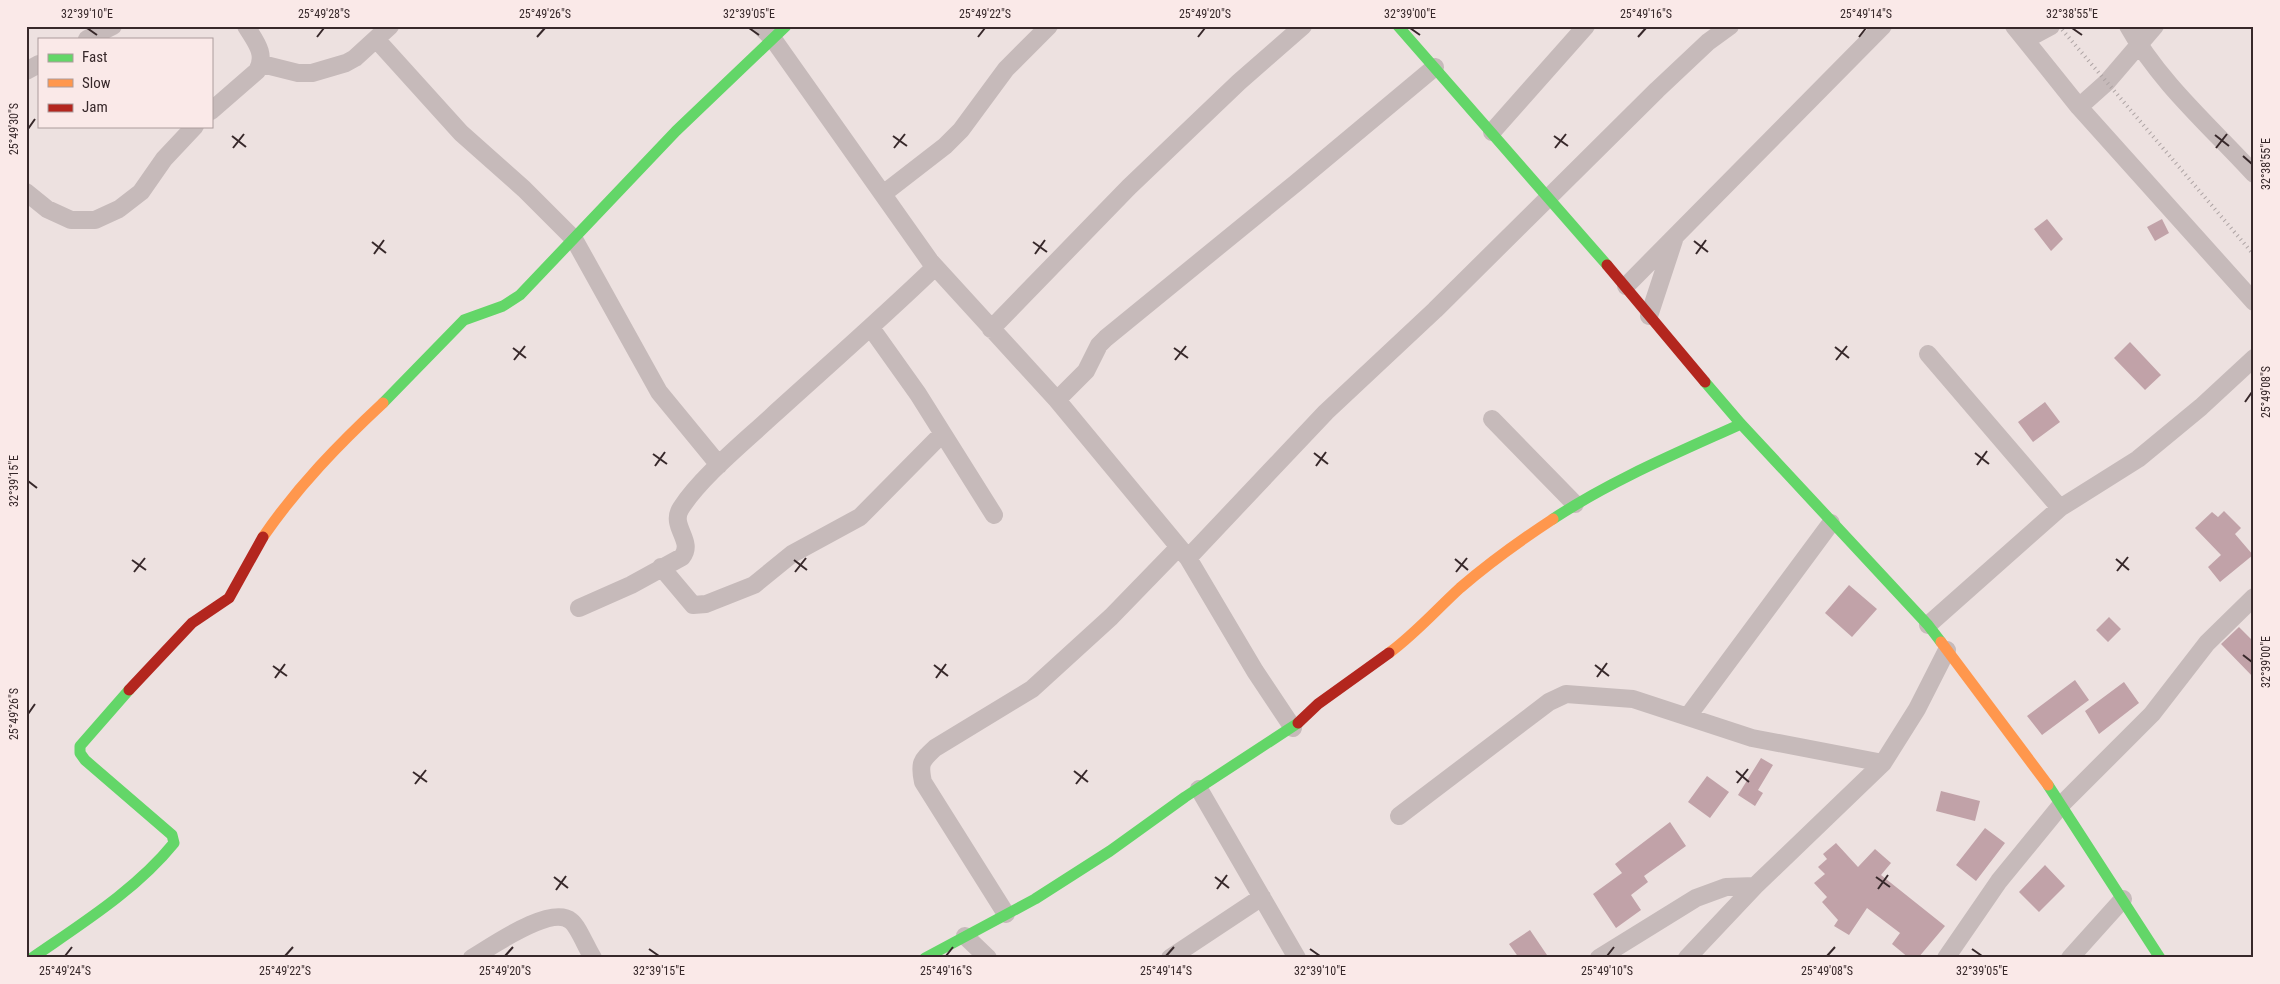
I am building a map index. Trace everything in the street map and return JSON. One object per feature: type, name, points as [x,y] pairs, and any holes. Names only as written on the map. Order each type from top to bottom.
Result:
[{"type":"street","points":[[89,38],[114,26]]},
{"type":"street","points":[[212,110],[257,71],[262,64],[262,57],[246,26]]},
{"type":"street","points":[[262,64],[284,71],[312,73],[346,63],[390,26]]},
{"type":"street","points":[[760,26],[779,32],[883,194],[934,267],[1057,400],[1183,553],[1255,672],[1293,728]]},
{"type":"street","points":[[883,194],[945,146],[960,130],[1006,68],[1049,26]]},
{"type":"street","points":[[991,329],[1129,187],[1239,82],[1303,26]]},
{"type":"street","points":[[1398,26],[1492,132],[1547,199],[1626,286],[1649,316],[1741,424],[1831,523],[1928,625],[2062,804],[2160,958]]},
{"type":"street","points":[[1492,132],[1586,26]]},
{"type":"street","points":[[1006,914],[923,782],[920,768],[923,759],[935,748],[1032,689],[1183,553],[1326,412],[1435,310],[1689,60],[1730,26]]},
{"type":"street","points":[[1626,286],[1883,26]]},
{"type":"street","points":[[2014,26],[2079,107],[2254,302]]},
{"type":"street","points":[[2026,40],[2051,26]]},
{"type":"street","points":[[2128,26],[2139,45],[2179,93],[2247,160],[2254,174]]},
{"type":"street","points":[[2079,107],[2107,82],[2155,26]]},
{"type":"street","points":[[32,958],[72,930],[135,881],[166,854],[174,844],[172,835],[85,760],[80,753],[80,746],[192,623],[229,598],[245,573],[253,552],[276,518],[302,484],[337,446],[408,380],[430,353],[464,320],[503,306],[520,295],[676,131],[779,32]]},
{"type":"street","points":[[376,39],[461,134],[518,183],[574,239],[659,392],[719,465]]},
{"type":"street","points":[[26,71],[38,65]]},
{"type":"street","points":[[1057,400],[1086,371],[1099,346],[1106,338],[1296,184],[1434,67]]},
{"type":"street","points":[[26,192],[48,209],[71,220],[95,220],[119,209],[141,192],[164,158],[193,128]]},
{"type":"street","points":[[1649,316],[1675,237]]},
{"type":"street","points":[[580,608],[631,585],[682,557],[686,551],[687,544],[677,519],[680,510],[719,465],[815,376],[871,328],[934,267]]},
{"type":"street","points":[[871,328],[918,394],[994,515]]},
{"type":"street","points":[[1928,354],[2060,508]]},
{"type":"street","points":[[1928,625],[2060,508],[2138,459],[2201,407],[2254,358]]},
{"type":"street","points":[[1492,419],[1575,504]]},
{"type":"street","points":[[925,958],[1006,914],[1110,851],[1199,788],[1293,728],[1318,704],[1406,641],[1460,588],[1524,538],[1575,504],[1640,470],[1741,424]]},
{"type":"street","points":[[661,567],[693,605],[706,604],[754,585],[792,554],[860,516],[942,434]]},
{"type":"street","points":[[1688,716],[1831,523]]},
{"type":"street","points":[[1946,958],[1999,881],[2062,804],[2152,714],[2207,643],[2254,597]]},
{"type":"street","points":[[1687,958],[1755,886],[1883,763],[1917,709],[1947,650]]},
{"type":"street","points":[[1399,816],[1549,702],[1566,694],[1633,699],[1752,738],[1883,763]]},
{"type":"street","points":[[1199,788],[1297,958]]},
{"type":"street","points":[[1599,958],[1696,898],[1726,887],[1755,886]]},
{"type":"street","points":[[1170,958],[1262,897]]},
{"type":"street","points":[[2070,958],[2123,899]]},
{"type":"street","points":[[472,958],[533,922],[558,916],[571,921],[593,958]]},
{"type":"street","points":[[965,936],[988,958]]},
{"type":"building","points":[[2047,219],[2063,239],[2051,251],[2034,229]]},
{"type":"building","points":[[2162,219],[2169,233],[2155,241],[2147,227]]},
{"type":"building","points":[[2130,342],[2161,375],[2145,390],[2114,358]]},
{"type":"building","points":[[2045,402],[2060,422],[2033,442],[2018,422]]},
{"type":"building","points":[[2224,511],[2241,528],[2235,534],[2253,555],[2220,582],[2208,567],[2221,555],[2195,528],[2212,512],[2218,517]]},
{"type":"building","points":[[1849,585],[1877,609],[1852,637],[1825,613]]},
{"type":"building","points":[[2109,617],[2121,629],[2108,642],[2096,630]]},
{"type":"building","points":[[2239,627],[2254,642],[2254,678],[2221,644]]},
{"type":"building","points":[[2075,680],[2089,700],[2042,735],[2027,716]]},
{"type":"building","points":[[2124,682],[2139,703],[2099,734],[2085,711]]},
{"type":"building","points":[[1761,758],[1773,765],[1758,790],[1763,793],[1755,806],[1738,795]]},
{"type":"building","points":[[1707,776],[1729,792],[1710,818],[1688,802]]},
{"type":"building","points":[[1941,791],[1980,801],[1975,821],[1936,811]]},
{"type":"building","points":[[1670,822],[1686,846],[1644,876],[1648,882],[1631,895],[1641,910],[1616,928],[1593,894],[1622,873],[1615,864]]},
{"type":"building","points":[[1985,828],[2005,843],[1976,881],[1956,865]]},
{"type":"building","points":[[1836,843],[1858,867],[1875,849],[1891,863],[1881,875],[1945,926],[1918,958],[1909,958],[1892,944],[1900,933],[1867,908],[1849,935],[1834,926],[1838,920],[1822,902],[1827,897],[1814,883],[1825,874],[1818,867],[1827,859],[1823,854]]},
{"type":"building","points":[[2045,865],[2065,886],[2039,912],[2019,892]]},
{"type":"building","points":[[1530,930],[1549,958],[1519,958],[1509,944]]},
{"type":"railway","points":[[2059,26],[2254,255]]},
{"type":"traffic: fast","points":[[383,403],[464,320],[503,306],[520,295],[676,131],[786,26]]},
{"type":"traffic: fast","points":[[1398,26],[1607,265]]},
{"type":"traffic: fast","points":[[1705,382],[1741,424],[1928,625],[1941,642]]},
{"type":"traffic: fast","points":[[1553,519],[1622,479],[1741,424]]},
{"type":"traffic: fast","points":[[32,958],[125,891],[143,876],[174,843],[172,835],[85,760],[80,753],[80,746],[129,690]]},
{"type":"traffic: fast","points":[[925,958],[1035,899],[1110,851],[1185,797],[1298,723]]},
{"type":"traffic: fast","points":[[2048,785],[2160,958]]},
{"type":"traffic: slow","points":[[263,537],[290,500],[320,466],[383,403]]},
{"type":"traffic: slow","points":[[1389,653],[1417,630],[1471,579],[1505,552],[1553,519]]},
{"type":"traffic: slow","points":[[1941,642],[2048,785]]},
{"type":"traffic: jam","points":[[1607,265],[1705,382]]},
{"type":"traffic: jam","points":[[129,690],[192,623],[229,598],[263,537]]},
{"type":"traffic: jam","points":[[1298,723],[1318,704],[1389,653]]}]
